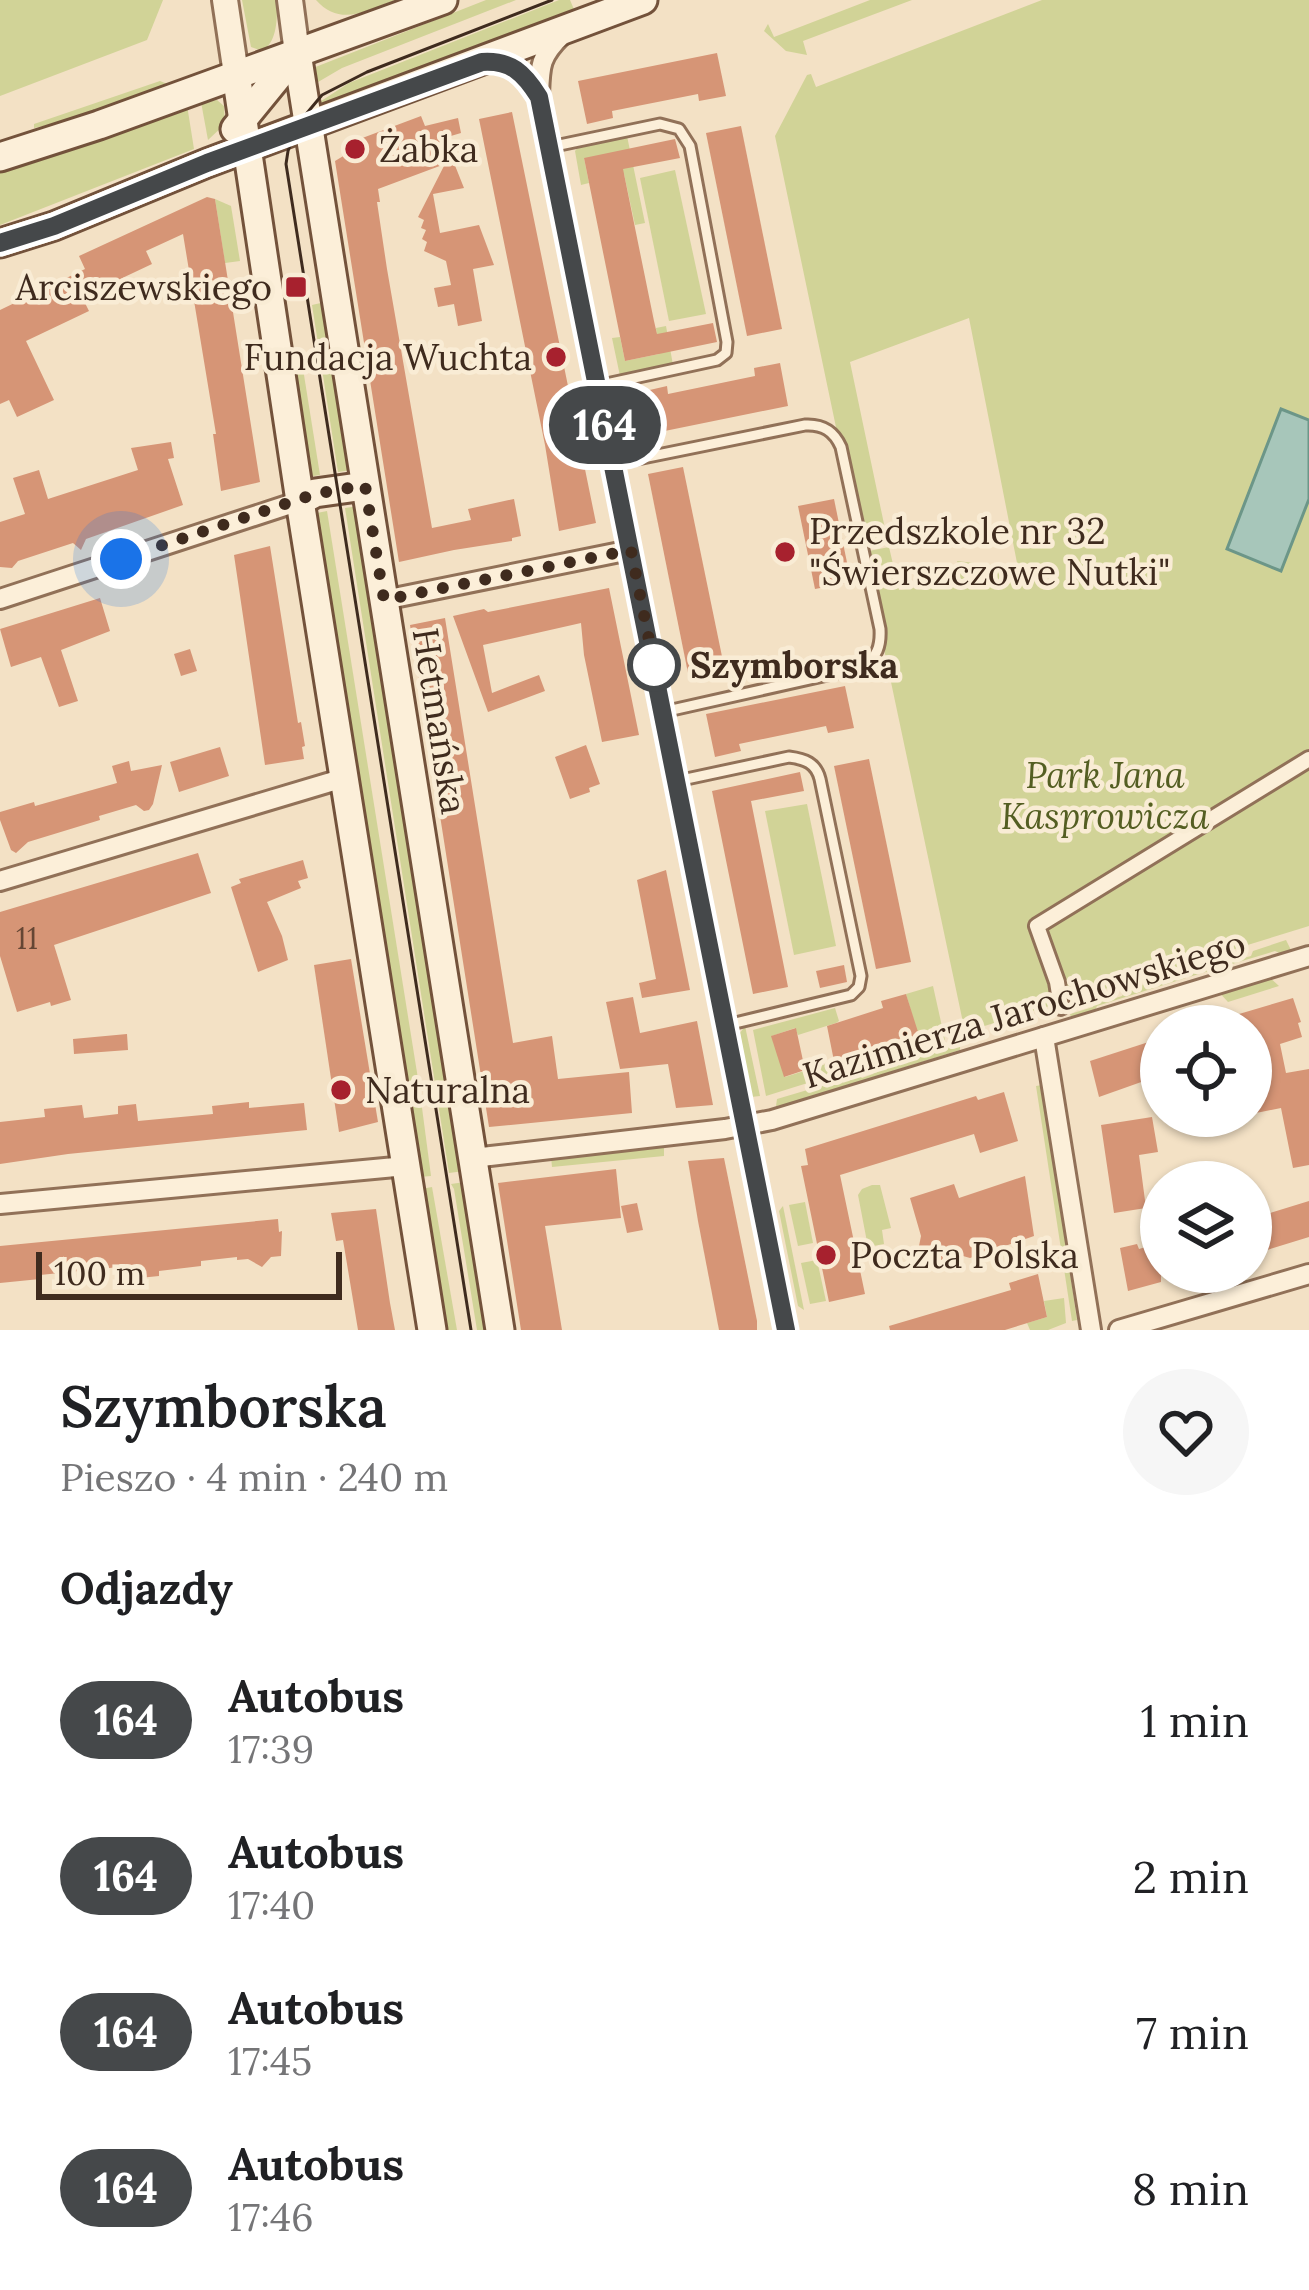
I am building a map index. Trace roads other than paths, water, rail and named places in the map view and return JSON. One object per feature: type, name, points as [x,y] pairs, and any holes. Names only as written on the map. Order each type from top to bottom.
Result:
[{"type":"main road","points":[[0,157],[443,0]]},
{"type":"main road","points":[[0,243],[643,0]]},
{"type":"main road","points":[[207,163],[297,53]]},
{"type":"main road","name":"Hetmańska","points":[[297,53],[500,1330]]},
{"type":"main road","points":[[236,74],[308,127]]},
{"type":"main road","points":[[236,74],[432,1330]]},
{"type":"main road","points":[[300,501],[365,485]]},
{"type":"street","points":[[225,0],[236,74]]},
{"type":"street","points":[[290,0],[297,53]]},
{"type":"street","points":[[567,30],[541,62],[539,97],[786,1330]]},
{"type":"street","points":[[482,62],[508,63],[539,97]]},
{"type":"street","points":[[0,599],[300,501]]},
{"type":"street","points":[[384,600],[631,550]]},
{"type":"street","points":[[1061,1007],[1037,926],[1309,759]]},
{"type":"street","points":[[0,881],[344,778]]},
{"type":"street","name":"Kazimierza Jarochowskiego","points":[[472,1158],[747,1125],[804,1112],[1309,956]]},
{"type":"street","points":[[1044,1037],[1091,1330]]},
{"type":"street","points":[[0,1204],[406,1166]]},
{"type":"street","points":[[1119,1330],[1309,1274]]},
{"type":"lane","points":[[549,147],[659,124],[680,129],[690,146],[728,342],[726,353],[717,361],[598,386]]},
{"type":"lane","points":[[613,464],[806,424],[824,427],[841,447],[880,629],[878,650],[863,667],[663,712]]},
{"type":"lane","points":[[677,781],[789,758],[803,759],[814,767],[861,976],[859,987],[850,994],[727,1025]]},
{"type":"tram line","points":[[471,1330],[286,164],[297,125],[322,95],[367,72],[552,0]]},
{"type":"place","name":"Żabka","points":[[355,149]]},
{"type":"place","name":"Arciszewskiego","points":[[296,287]]},
{"type":"place","name":"Fundacja Wuchta","points":[[556,357]]},
{"type":"place","name":"Przedszkole nr 32 \"Świerszczowe Nutki\"","points":[[785,552]]},
{"type":"place","name":"Szymborska","points":[[654,665]]},
{"type":"place","name":"Naturalna","points":[[341,1090]]},
{"type":"place","name":"Poczta Polska","points":[[826,1255]]},
{"type":"park label","name":"Park Jana Kasprowicza","points":[[1105,796]]}]
